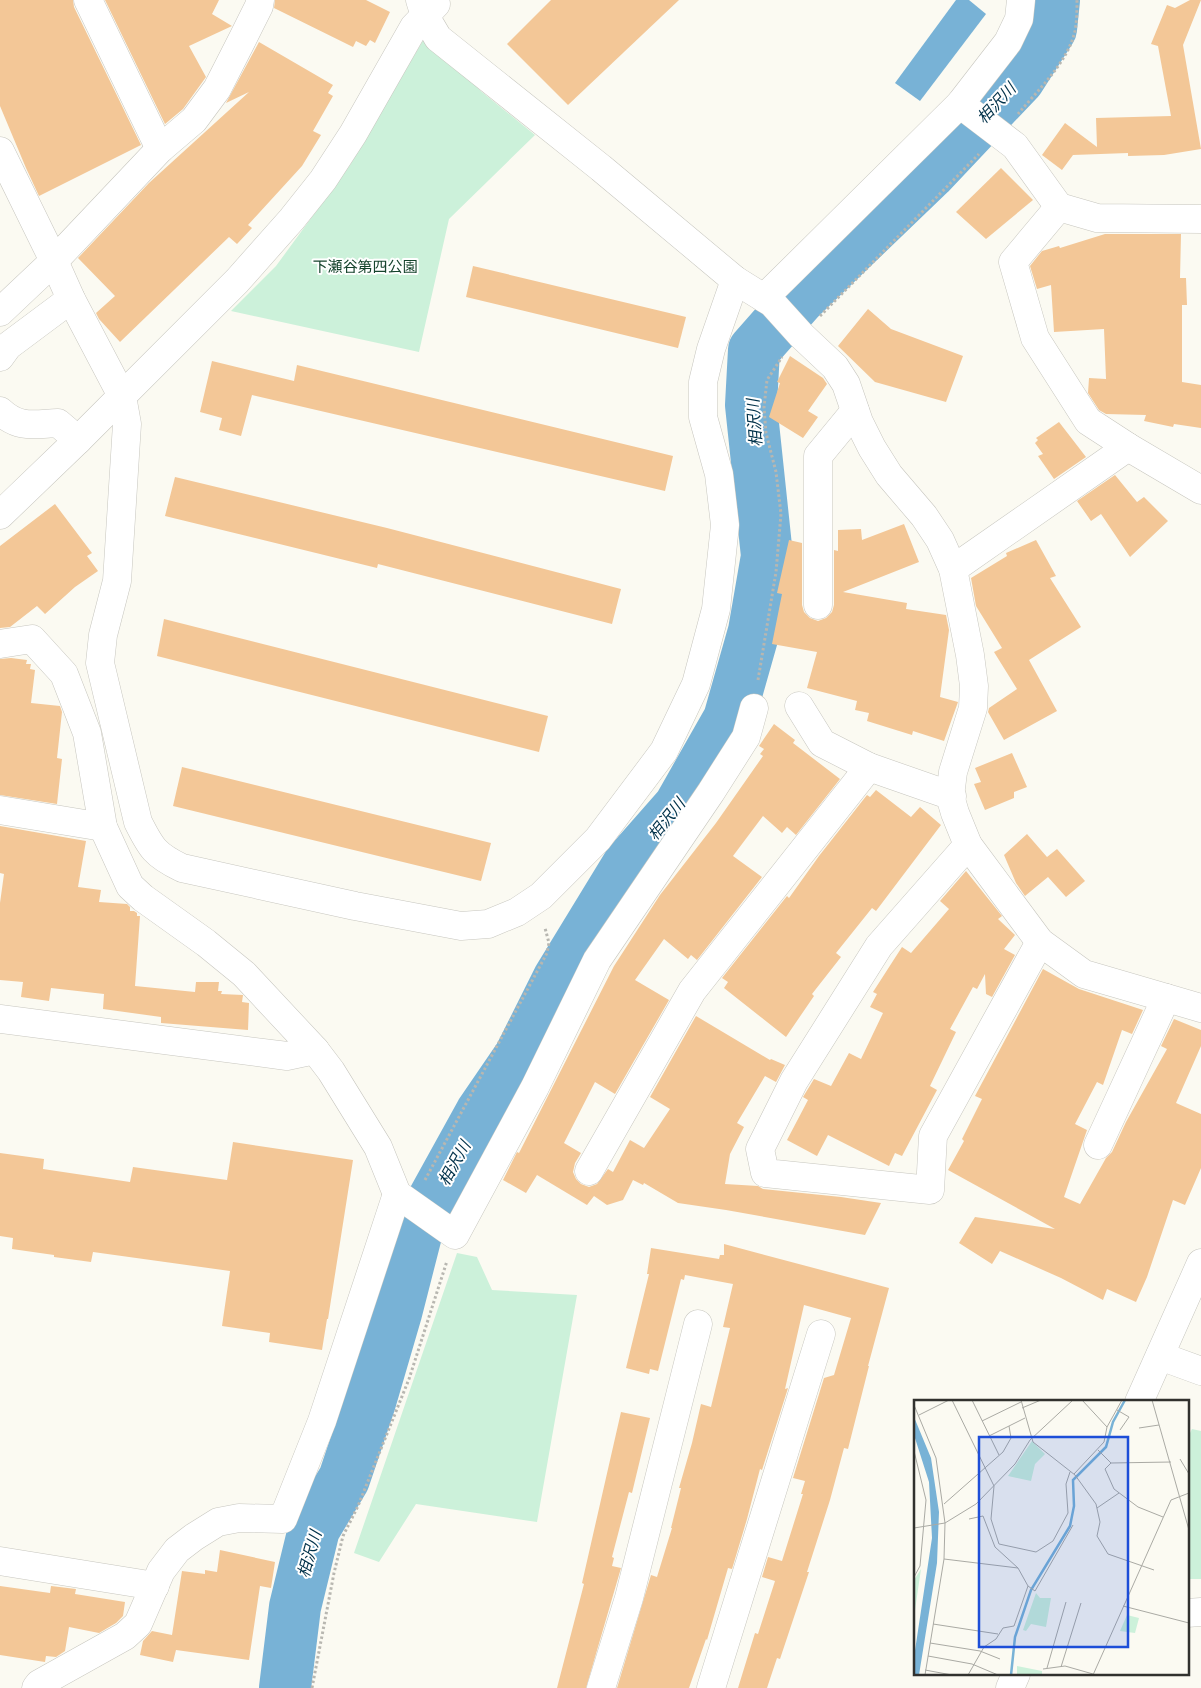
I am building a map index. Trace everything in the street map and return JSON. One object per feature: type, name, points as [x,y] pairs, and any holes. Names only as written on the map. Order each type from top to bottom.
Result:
[{"type":"street","points":[[88,0],[160,149]]},
{"type":"street","points":[[0,312],[54,260],[160,149],[194,120],[217,89],[259,6],[260,0]]},
{"type":"street","points":[[768,300],[965,107],[1008,42],[1019,18],[1021,0]]},
{"type":"street","points":[[428,5],[438,38],[601,168],[735,280],[768,300],[834,367],[846,384],[859,422],[872,448],[889,475],[924,516],[940,540],[953,569],[970,655],[974,686],[973,708],[953,772],[952,796],[955,813],[968,845],[1040,942],[1084,974],[1201,1008]]},
{"type":"street","points":[[0,515],[237,281],[292,219],[323,180],[353,134],[405,40],[428,5]]},
{"type":"street","points":[[965,107],[1015,146],[1059,207],[1097,218],[1201,219]]},
{"type":"street","points":[[0,151],[54,260],[64,304],[122,396],[127,424],[117,581],[103,635],[100,663],[136,814],[149,844],[165,860],[182,868],[355,906],[461,926],[488,924],[517,912],[541,896],[598,839],[664,751],[696,684],[716,609],[725,525],[720,474],[703,417],[703,382],[735,280]]},
{"type":"street","points":[[1059,207],[1013,262],[1035,338],[1088,421],[1201,490]]},
{"type":"street","points":[[0,357],[8,346],[64,304]]},
{"type":"street","points":[[0,411],[10,420],[25,425],[58,423],[78,440]]},
{"type":"street","points":[[818,605],[818,456],[855,411]]},
{"type":"street","points":[[953,569],[1128,447]]},
{"type":"street","points":[[0,644],[32,639],[64,674],[87,733],[103,827],[130,886],[143,898],[244,974],[315,1050],[331,1071],[378,1147],[406,1201],[452,1234],[535,1087],[597,960],[712,792],[746,737],[754,708]]},
{"type":"street","points":[[799,706],[822,743],[869,767],[952,796]]},
{"type":"street","points":[[589,1171],[692,991],[869,767]]},
{"type":"street","points":[[0,810],[103,827]]},
{"type":"street","points":[[968,845],[879,946],[794,1081],[760,1149],[765,1173],[930,1190],[933,1136],[1040,942]]},
{"type":"street","points":[[1098,1145],[1166,998]]},
{"type":"street","points":[[0,1019],[287,1056],[315,1050]]},
{"type":"street","points":[[36,1688],[39,1684],[125,1636],[138,1624],[161,1572],[177,1550],[194,1537],[218,1522],[239,1518],[283,1519],[406,1201]]},
{"type":"street","points":[[1140,1400],[1201,1263]]},
{"type":"street","points":[[601,1688],[629,1598],[698,1324]]},
{"type":"street","points":[[711,1688],[821,1334]]},
{"type":"street","points":[[1160,1356],[1201,1371]]},
{"type":"street","points":[[0,1561],[155,1586]]},
{"type":"street","points":[[1188,1613],[1201,1612]]},
{"type":"street","points":[[1010,1688],[1015,1676]]},
{"type":"path","points":[[754,708],[776,572],[781,514],[776,472],[766,433],[764,406],[767,380],[799,333],[995,131],[1043,85],[1068,51],[1075,30],[1077,0]]},
{"type":"path","points":[[406,1201],[423,1184],[548,953],[548,933],[544,924]]},
{"type":"path","points":[[312,1688],[334,1573],[344,1536],[409,1379],[452,1234]]},
{"type":"green space","name":"下瀬谷第四公園","points":[[425,37],[482,92],[535,135],[449,219],[419,352],[231,311],[276,266],[350,165]]},
{"type":"green space","points":[[457,1253],[477,1257],[492,1290],[577,1295],[537,1522],[416,1504],[379,1562],[354,1553]]},
{"type":"green space","points":[[1192,1429],[1201,1431],[1201,1579],[1188,1579],[1188,1437]]},
{"type":"water","points":[[956,0],[969,0],[986,14],[920,101],[895,83]]},
{"type":"building","points":[[0,0],[73,0],[74,7],[141,145],[39,196],[0,106]]},
{"type":"building","points":[[105,0],[219,0],[212,14],[232,26],[189,46],[206,77],[183,109],[165,124]]},
{"type":"building","points":[[275,0],[366,0],[390,12],[375,43],[370,40],[366,46],[356,41],[353,47],[274,8]]},
{"type":"building","points":[[551,0],[679,0],[568,105],[507,44]]},
{"type":"building","points":[[1190,0],[1201,0],[1183,45],[1201,149],[1164,155],[1128,156],[1128,153],[1073,155],[1062,170],[1042,155],[1065,123],[1097,147],[1096,118],[1171,116],[1158,46],[1151,44],[1167,5],[1175,8]]},
{"type":"building","points":[[259,42],[333,85],[328,93],[333,96],[313,131],[321,135],[302,166],[248,225],[252,228],[237,244],[229,237],[120,342],[99,319],[96,313],[115,296],[78,258],[149,183],[249,92],[226,103]]},
{"type":"building","points":[[1001,168],[1033,200],[986,239],[956,212]]},
{"type":"building","points":[[1105,234],[1181,234],[1180,278],[1186,278],[1187,305],[1182,305],[1182,382],[1201,385],[1201,428],[1174,424],[1173,427],[1144,421],[1146,415],[1106,414],[1099,410],[1088,393],[1089,378],[1106,379],[1104,329],[1054,332],[1051,285],[1037,289],[1030,266],[1042,251],[1059,246],[1060,248]]},
{"type":"building","points":[[473,266],[686,317],[678,348],[466,297]]},
{"type":"building","points":[[868,309],[891,329],[963,356],[946,402],[875,382],[838,346]]},
{"type":"building","points":[[790,356],[823,378],[827,384],[808,411],[818,417],[803,438],[769,417],[780,383],[777,382]]},
{"type":"building","points":[[212,361],[294,381],[297,365],[673,456],[665,491],[252,395],[241,436],[219,430],[222,418],[200,412]]},
{"type":"building","points":[[1059,422],[1086,457],[1054,479],[1038,456],[1043,454],[1035,443],[1038,440],[1036,438]]},
{"type":"building","points":[[1115,475],[1137,502],[1144,497],[1168,521],[1130,557],[1101,514],[1091,521],[1077,501]]},
{"type":"building","points":[[175,477],[387,528],[621,589],[612,624],[378,564],[377,568],[165,516]]},
{"type":"building","points":[[55,504],[92,553],[87,556],[98,571],[75,587],[45,614],[37,606],[10,627],[0,628],[0,546]]},
{"type":"building","points":[[904,524],[919,562],[843,592],[907,603],[906,609],[946,615],[949,630],[940,697],[958,702],[944,741],[913,731],[912,735],[867,721],[869,713],[855,710],[857,701],[807,688],[817,652],[772,644],[782,594],[777,593],[789,540],[802,543],[802,605],[804,612],[810,618],[818,621],[826,618],[832,612],[834,605],[834,550],[838,551],[838,530],[861,529],[862,540]]},
{"type":"building","points":[[1036,540],[1056,576],[1050,578],[1081,627],[1029,660],[1057,711],[1004,740],[988,712],[989,708],[1017,689],[994,652],[1002,648],[976,606],[971,578],[1007,556],[1006,553]]},
{"type":"building","points":[[164,619],[548,716],[539,752],[157,656]]},
{"type":"building","points":[[0,659],[27,660],[26,664],[31,664],[30,669],[35,670],[31,703],[60,706],[62,712],[57,758],[62,759],[57,804],[0,795]]},
{"type":"building","points":[[774,724],[795,740],[793,743],[840,779],[796,835],[787,827],[782,833],[763,816],[733,856],[762,877],[697,960],[691,955],[688,959],[664,939],[635,980],[669,1000],[615,1094],[595,1082],[564,1143],[581,1153],[575,1163],[573,1172],[581,1184],[589,1187],[597,1184],[608,1169],[613,1172],[630,1140],[644,1148],[670,1109],[650,1097],[696,1016],[770,1060],[785,1065],[776,1082],[765,1076],[737,1123],[744,1127],[730,1154],[725,1184],[758,1186],[763,1189],[881,1203],[865,1235],[678,1203],[644,1183],[643,1185],[633,1180],[623,1200],[607,1205],[594,1196],[587,1205],[537,1175],[526,1193],[503,1180],[517,1152],[519,1153],[614,966],[660,895],[716,823],[763,756],[760,754],[764,749],[759,746]]},
{"type":"building","points":[[1012,753],[1027,787],[1014,792],[1014,798],[985,810],[974,784],[981,782],[975,768]]},
{"type":"building","points":[[182,767],[491,843],[481,881],[173,806]]},
{"type":"building","points":[[876,790],[911,817],[920,807],[941,825],[876,911],[872,908],[836,953],[841,957],[812,994],[814,996],[786,1037],[724,988],[728,982],[722,978],[787,896],[789,898],[867,795],[870,797]]},
{"type":"building","points":[[0,826],[86,841],[78,887],[101,890],[99,902],[127,904],[130,907],[130,911],[134,911],[137,913],[137,916],[140,916],[135,986],[195,992],[196,982],[219,982],[218,991],[222,991],[221,994],[243,995],[242,1002],[249,1003],[248,1030],[161,1023],[161,1017],[103,1009],[104,994],[51,988],[49,1001],[21,997],[23,982],[0,980],[0,903],[4,874],[0,873]]},
{"type":"building","points":[[1027,834],[1047,857],[1057,849],[1085,881],[1066,897],[1048,877],[1025,896],[1016,883],[1004,855]]},
{"type":"building","points":[[966,871],[1002,916],[998,919],[1015,935],[1004,949],[1015,955],[992,997],[986,994],[985,974],[977,989],[973,987],[950,1029],[956,1032],[930,1086],[937,1090],[902,1156],[895,1153],[889,1166],[828,1135],[817,1156],[787,1140],[808,1100],[803,1097],[814,1079],[831,1086],[849,1053],[861,1059],[883,1013],[870,1007],[877,994],[873,992],[902,947],[911,953],[949,909],[940,901]]},
{"type":"building","points":[[1043,969],[1079,989],[1143,1010],[1132,1034],[1122,1030],[1103,1085],[1097,1082],[1075,1124],[1087,1130],[1064,1197],[1080,1204],[1106,1158],[1112,1152],[1126,1122],[1167,1049],[1161,1046],[1174,1019],[1201,1030],[1201,1046],[1176,1103],[1201,1114],[1201,1168],[1185,1205],[1173,1200],[1147,1277],[1136,1302],[1107,1289],[1103,1300],[1061,1278],[1000,1251],[992,1264],[959,1243],[975,1217],[1055,1229],[948,1170],[964,1141],[962,1139],[982,1099],[975,1096]]},
{"type":"building","points":[[233,1142],[353,1160],[322,1350],[269,1342],[270,1333],[222,1326],[230,1271],[93,1252],[91,1262],[54,1257],[54,1255],[12,1249],[13,1238],[0,1236],[0,1153],[44,1159],[43,1169],[130,1182],[133,1167],[227,1180]]},
{"type":"building","points":[[724,1244],[889,1288],[848,1449],[844,1448],[807,1572],[809,1572],[780,1659],[777,1658],[767,1688],[738,1688],[755,1633],[758,1634],[775,1581],[762,1577],[768,1557],[782,1561],[803,1494],[801,1494],[805,1481],[793,1478],[824,1378],[834,1375],[851,1318],[804,1305],[785,1389],[788,1388],[762,1470],[760,1469],[732,1569],[728,1568],[707,1640],[689,1688],[617,1688],[651,1575],[657,1577],[672,1528],[681,1488],[679,1488],[701,1404],[711,1407],[730,1328],[723,1327],[733,1284],[685,1275],[684,1280],[681,1279],[658,1371],[650,1369],[649,1374],[626,1368],[649,1274],[647,1274],[651,1248],[719,1259],[720,1255],[724,1255]]},
{"type":"building","points":[[621,1412],[650,1418],[632,1493],[629,1492],[612,1557],[614,1558],[612,1566],[621,1568],[586,1688],[557,1688],[584,1584],[582,1583]]},
{"type":"building","points":[[220,1550],[275,1562],[271,1588],[260,1586],[249,1660],[176,1650],[173,1662],[140,1655],[143,1641],[152,1631],[172,1635],[182,1571],[205,1574],[205,1570],[217,1572]]},
{"type":"building","points":[[0,1586],[50,1593],[51,1586],[76,1589],[75,1594],[125,1602],[123,1616],[116,1623],[99,1633],[69,1627],[65,1651],[56,1657],[46,1656],[45,1662],[0,1655]]},
{"type":"waterway","name":"相沢川","points":[[285,1688],[295,1607],[314,1529],[344,1479],[370,1402],[396,1313],[418,1227],[481,1113],[520,1056],[559,978],[628,865],[679,807],[729,719],[754,631],[767,556],[751,405],[754,350],[799,299],[930,173],[1019,79],[1051,29],[1054,0]]}]
